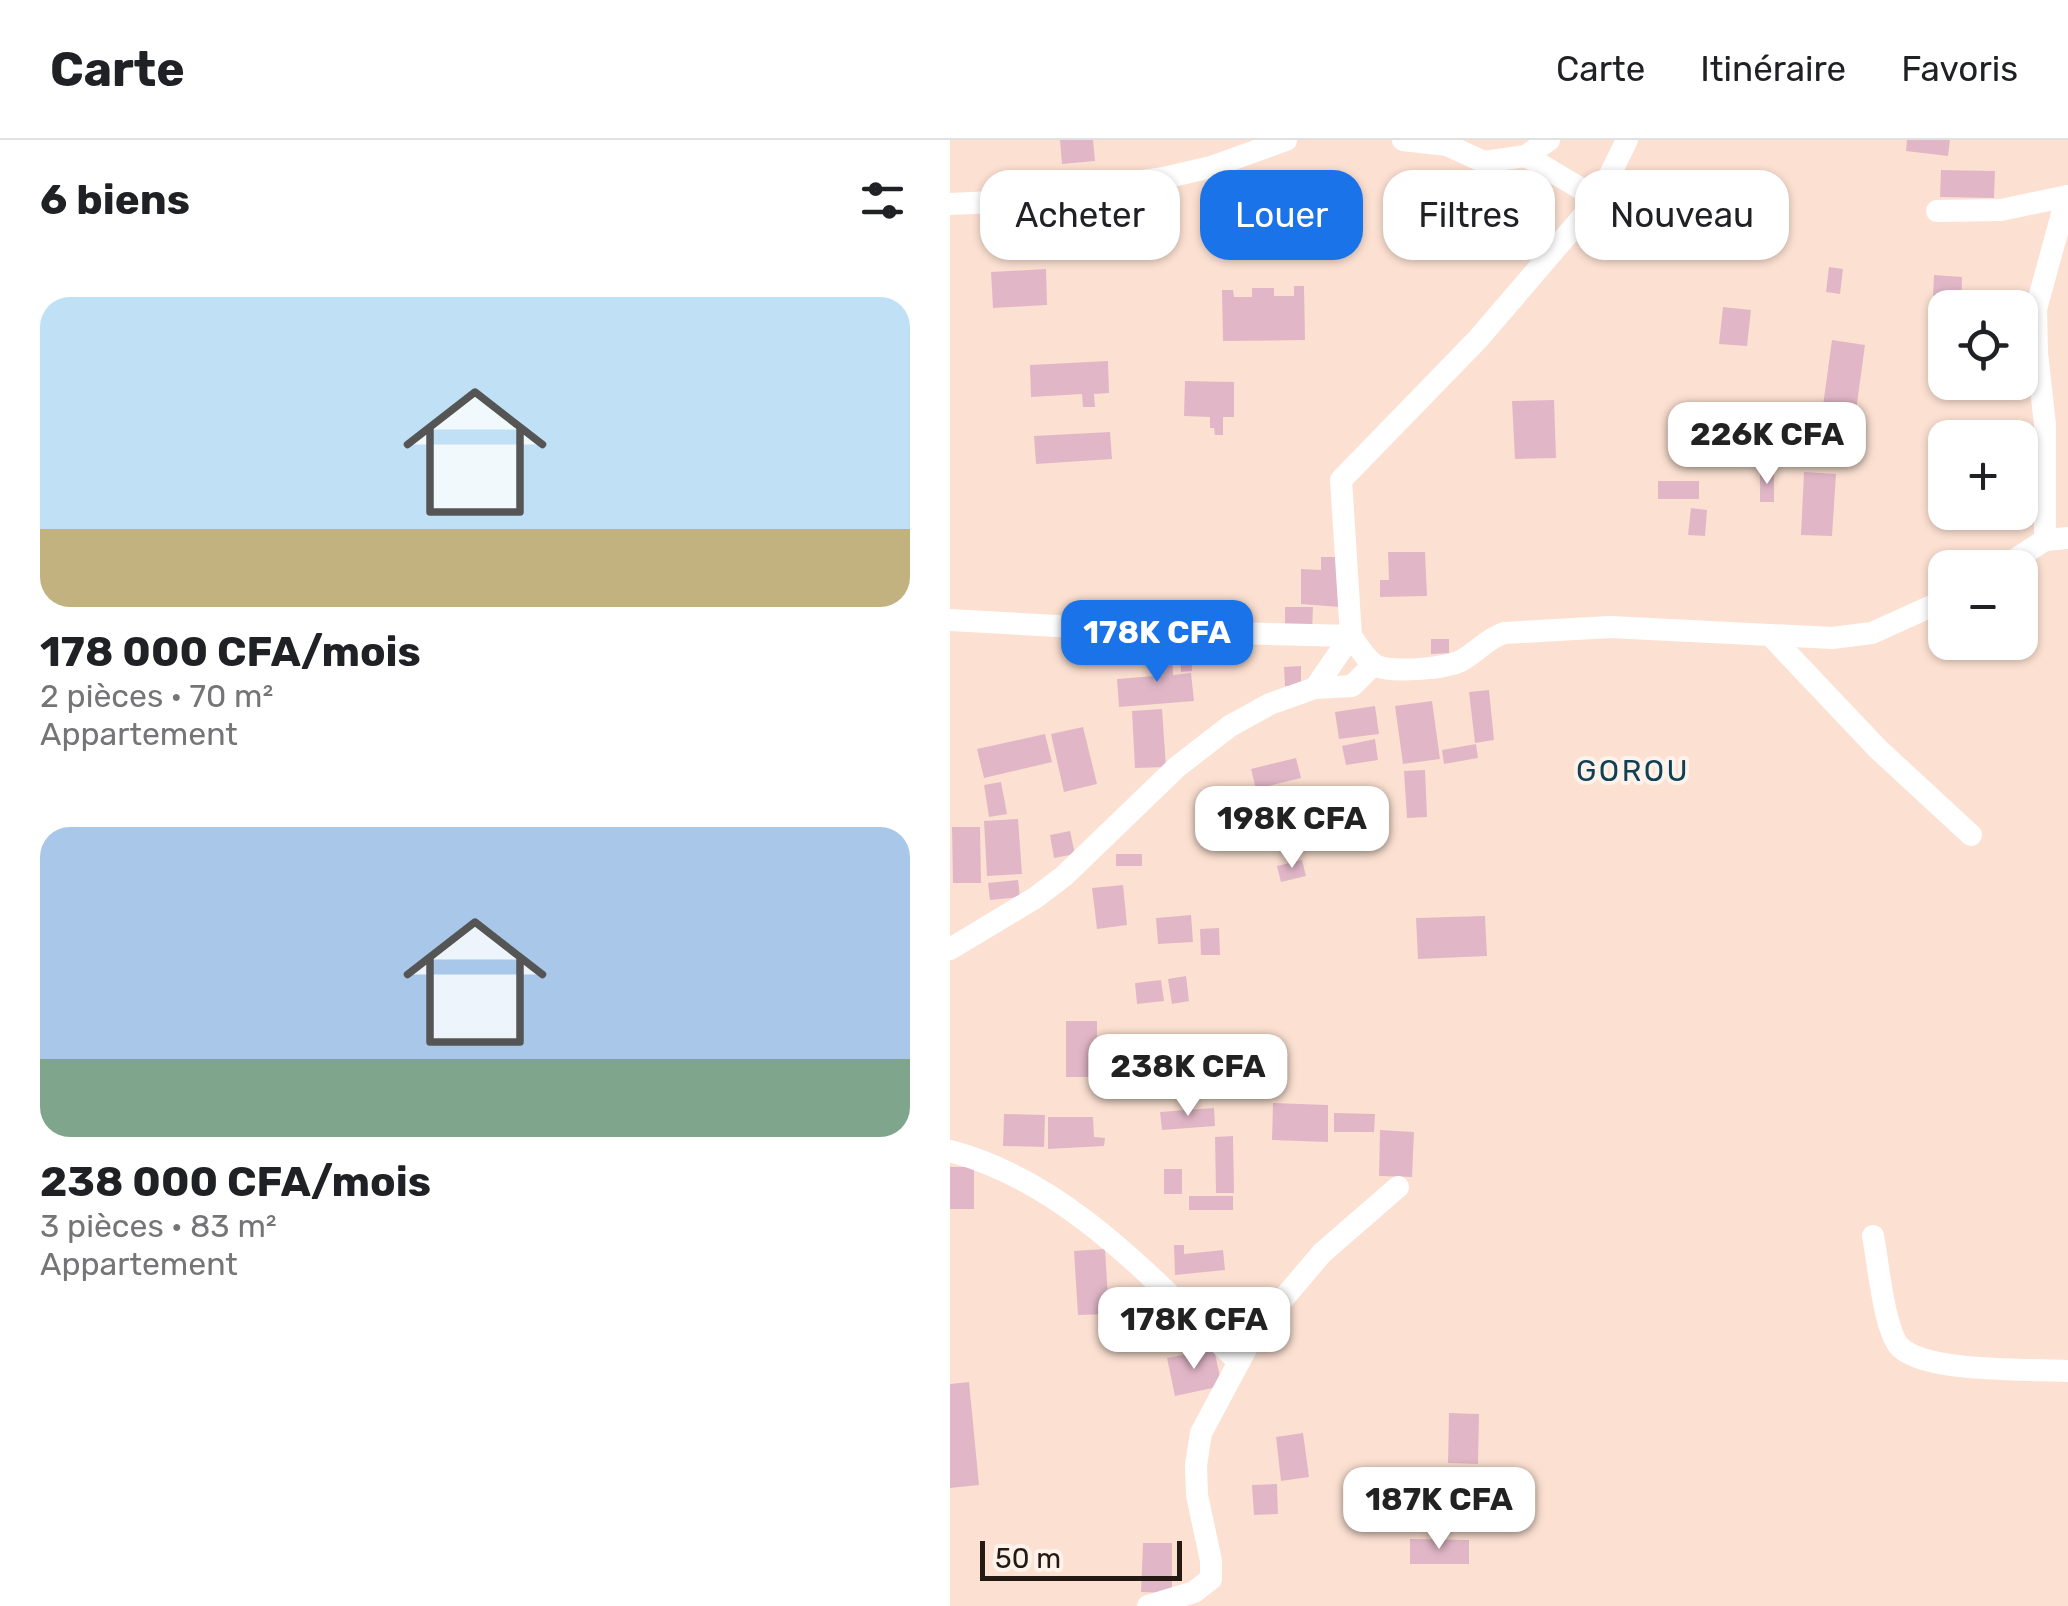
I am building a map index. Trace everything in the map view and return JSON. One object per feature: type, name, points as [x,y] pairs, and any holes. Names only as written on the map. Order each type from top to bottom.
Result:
[{"type":"street","points":[[950,204],[992,202],[1164,178],[1286,140]]},
{"type":"street","points":[[1403,140],[1447,145],[1484,162],[1526,156],[1550,140]]},
{"type":"street","points":[[1612,170],[1627,140]]},
{"type":"street","points":[[1526,156],[1575,185]]},
{"type":"street","points":[[1937,211],[2000,210],[2068,196],[2036,309],[2037,354],[2057,540]]},
{"type":"street","points":[[1575,226],[1478,339],[1341,480],[1351,636],[1373,665],[1448,667],[1488,639],[1504,633],[1610,627],[1832,638],[1872,633],[1928,608]]},
{"type":"street","points":[[950,620],[1146,631],[1351,636]]},
{"type":"street","points":[[1770,635],[1878,749],[1971,835]]},
{"type":"street","points":[[1315,688],[1351,636]]},
{"type":"street","points":[[950,949],[1064,876],[1177,767],[1230,726],[1270,704],[1315,688],[1352,686],[1373,665]]},
{"type":"street","points":[[950,1151],[988,1161],[1045,1190],[1131,1259],[1239,1362]]},
{"type":"street","points":[[1148,1606],[1194,1592],[1210,1579],[1212,1561],[1197,1495],[1201,1433],[1255,1332],[1322,1253],[1398,1188]]},
{"type":"street","points":[[1873,1236],[1891,1331],[1900,1348],[1920,1358],[1953,1366],[2068,1371]]},
{"type":"building","points":[[1060,140],[1093,140],[1095,161],[1062,164]]},
{"type":"building","points":[[1907,140],[1950,140],[1948,156],[1906,151]]},
{"type":"building","points":[[1941,170],[1995,171],[1994,198],[1940,197]]},
{"type":"building","points":[[1829,267],[1843,269],[1840,294],[1826,292]]},
{"type":"building","points":[[1046,269],[1047,305],[993,308],[991,272]]},
{"type":"building","points":[[1934,275],[1962,277],[1962,290],[1933,290]]},
{"type":"building","points":[[1294,286],[1304,286],[1305,340],[1223,341],[1222,290],[1233,290],[1234,297],[1252,297],[1252,288],[1274,288],[1274,296],[1294,296]]},
{"type":"building","points":[[1723,307],[1751,310],[1747,346],[1719,344]]},
{"type":"building","points":[[1832,340],[1865,345],[1856,411],[1823,406]]},
{"type":"building","points":[[1108,361],[1109,393],[1094,394],[1095,407],[1083,407],[1082,394],[1031,397],[1030,365]]},
{"type":"building","points":[[1185,381],[1234,382],[1234,417],[1223,417],[1223,435],[1215,435],[1210,417],[1184,416]]},
{"type":"building","points":[[1554,400],[1556,458],[1515,459],[1512,401]]},
{"type":"building","points":[[1110,432],[1112,459],[1036,464],[1034,436]]},
{"type":"building","points":[[1760,471],[1774,471],[1774,502],[1760,502]]},
{"type":"building","points":[[1804,472],[1836,474],[1832,536],[1801,535]]},
{"type":"building","points":[[1658,481],[1699,481],[1699,499],[1658,499]]},
{"type":"building","points":[[1691,508],[1707,510],[1705,536],[1688,535]]},
{"type":"building","points":[[1388,552],[1425,552],[1427,596],[1380,597],[1380,580],[1389,580]]},
{"type":"building","points":[[1321,557],[1340,557],[1340,607],[1301,604],[1301,569],[1321,570]]},
{"type":"building","points":[[1285,607],[1313,607],[1312,631],[1285,630]]},
{"type":"building","points":[[1431,639],[1449,639],[1449,653],[1431,654]]},
{"type":"building","points":[[1180,644],[1191,644],[1192,671],[1181,672]]},
{"type":"building","points":[[1172,651],[1173,675],[1191,673],[1194,701],[1119,707],[1117,679],[1167,675],[1154,675],[1153,652]]},
{"type":"building","points":[[1301,666],[1301,686],[1285,686],[1284,667]]},
{"type":"building","points":[[1489,690],[1494,740],[1475,743],[1469,692]]},
{"type":"building","points":[[1432,701],[1440,759],[1403,764],[1395,706]]},
{"type":"building","points":[[1375,706],[1379,734],[1339,739],[1335,712]]},
{"type":"building","points":[[1162,709],[1166,767],[1135,768],[1132,711]]},
{"type":"building","points":[[1083,727],[1097,784],[1064,792],[1051,734]]},
{"type":"building","points":[[1045,734],[1052,762],[984,778],[977,749]]},
{"type":"building","points":[[1375,739],[1378,760],[1346,765],[1342,746]]},
{"type":"building","points":[[1476,744],[1478,758],[1444,764],[1442,750]]},
{"type":"building","points":[[1296,758],[1301,778],[1256,789],[1251,769]]},
{"type":"building","points":[[1425,770],[1427,817],[1407,818],[1404,771]]},
{"type":"building","points":[[1001,782],[1007,814],[989,817],[984,785]]},
{"type":"building","points":[[1018,819],[1022,874],[987,876],[984,821]]},
{"type":"building","points":[[952,827],[980,827],[981,883],[953,883]]},
{"type":"building","points":[[1070,831],[1075,854],[1054,858],[1050,835]]},
{"type":"building","points":[[1116,854],[1142,854],[1142,866],[1116,866]]},
{"type":"building","points":[[1302,860],[1306,876],[1281,882],[1277,866]]},
{"type":"building","points":[[1018,880],[1020,897],[990,900],[988,883]]},
{"type":"building","points":[[1123,885],[1127,925],[1097,929],[1092,888]]},
{"type":"building","points":[[1191,915],[1193,942],[1158,944],[1156,918]]},
{"type":"building","points":[[1485,916],[1487,956],[1418,959],[1416,918]]},
{"type":"building","points":[[1219,928],[1220,955],[1201,955],[1200,929]]},
{"type":"building","points":[[1186,976],[1189,1001],[1172,1004],[1168,979]]},
{"type":"building","points":[[1161,980],[1164,1001],[1137,1004],[1135,983]]},
{"type":"building","points":[[1066,1021],[1097,1021],[1097,1077],[1066,1077]]},
{"type":"building","points":[[1273,1103],[1328,1105],[1328,1142],[1272,1140]]},
{"type":"building","points":[[1214,1108],[1215,1126],[1162,1130],[1160,1112]]},
{"type":"building","points":[[1334,1113],[1375,1114],[1374,1132],[1334,1132]]},
{"type":"building","points":[[1004,1114],[1045,1115],[1044,1147],[1003,1146]]},
{"type":"building","points":[[1048,1117],[1093,1117],[1094,1137],[1105,1138],[1104,1146],[1048,1149]]},
{"type":"building","points":[[1380,1130],[1414,1132],[1412,1177],[1379,1176]]},
{"type":"building","points":[[1233,1136],[1234,1193],[1216,1193],[1215,1137]]},
{"type":"building","points":[[950,1167],[974,1167],[974,1209],[950,1209]]},
{"type":"building","points":[[1164,1169],[1182,1169],[1182,1194],[1164,1194]]},
{"type":"building","points":[[1189,1196],[1233,1196],[1233,1210],[1189,1210]]},
{"type":"building","points":[[1174,1245],[1184,1245],[1184,1254],[1223,1250],[1225,1270],[1175,1275]]},
{"type":"building","points":[[1105,1249],[1109,1314],[1078,1315],[1074,1251]]},
{"type":"building","points":[[1214,1349],[1222,1386],[1175,1396],[1167,1358]]},
{"type":"building","points":[[969,1382],[979,1485],[950,1488],[950,1384]]},
{"type":"building","points":[[1449,1413],[1479,1414],[1478,1464],[1448,1463]]},
{"type":"building","points":[[1303,1433],[1309,1477],[1281,1481],[1276,1437]]},
{"type":"building","points":[[1450,1469],[1450,1480],[1403,1484],[1403,1472]]},
{"type":"building","points":[[1453,1473],[1472,1474],[1471,1505],[1452,1505]]},
{"type":"building","points":[[1277,1484],[1278,1514],[1254,1515],[1252,1485]]},
{"type":"building","points":[[1410,1539],[1469,1540],[1469,1564],[1410,1564]]},
{"type":"building","points":[[1143,1543],[1172,1543],[1172,1593],[1141,1592]]},
{"type":"district","name":"GOROU","points":[[1633,771]]}]
